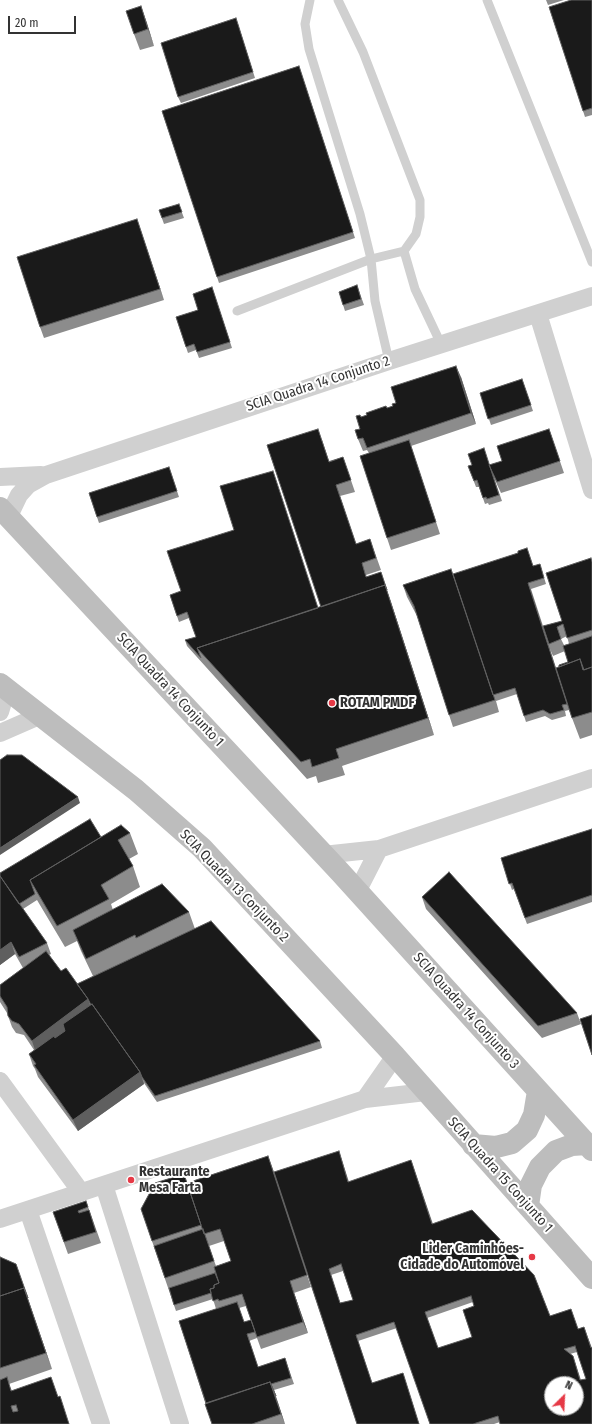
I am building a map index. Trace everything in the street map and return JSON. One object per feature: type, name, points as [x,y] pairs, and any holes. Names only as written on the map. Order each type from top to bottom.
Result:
[{"type":"main road","name":"SCIA Quadra 14 Conjunto 1","points":[[4,513],[322,855],[340,872]]},
{"type":"main road","name":"SCIA Quadra 13 Conjunto 2","points":[[3,687],[136,790],[202,848],[401,1064]]},
{"type":"main road","name":"SCIA Quadra 14 Conjunto 3","points":[[340,872],[589,1147]]},
{"type":"main road","name":"SCIA Quadra 15 Conjunto 1","points":[[401,1064],[592,1278]]},
{"type":"main road","points":[[473,1145],[496,1147],[512,1144],[527,1130],[534,1115],[538,1091]]},
{"type":"main road","points":[[528,1206],[531,1185],[540,1167],[556,1151],[572,1145],[589,1147]]},
{"type":"street","name":"SCIA Quadra 14 Conjunto 2","points":[[46,475],[389,361],[592,296]]},
{"type":"street","points":[[538,314],[592,490]]},
{"type":"street","points":[[0,477],[46,475]]},
{"type":"street","points":[[4,513],[28,484],[46,475]]},
{"type":"street","points":[[0,712],[3,687]]},
{"type":"street","points":[[0,733],[32,710]]},
{"type":"street","points":[[322,855],[379,849],[592,778]]},
{"type":"street","points":[[357,892],[379,849]]},
{"type":"street","points":[[365,1099],[401,1064]]},
{"type":"street","points":[[0,1081],[81,1192]]},
{"type":"street","points":[[0,1219],[365,1099],[426,1092]]},
{"type":"street","points":[[104,1185],[180,1424]]},
{"type":"street","points":[[28,1210],[101,1424]]},
{"type":"lane","points":[[310,0],[305,24],[309,49],[360,214],[371,259],[375,301],[389,361]]},
{"type":"lane","points":[[237,311],[371,259],[404,251],[416,234],[420,217],[420,200],[363,52],[338,0]]},
{"type":"lane","points":[[487,0],[592,262]]},
{"type":"lane","points":[[404,251],[415,289],[441,344]]},
{"type":"building","points":[[571,0],[592,0],[592,108],[583,111],[549,7]]},
{"type":"building","points":[[141,6],[148,29],[134,34],[126,11]]},
{"type":"building","points":[[236,18],[253,72],[178,97],[161,43]]},
{"type":"building","points":[[299,66],[353,232],[217,277],[162,111]]},
{"type":"building","points":[[179,204],[182,212],[162,218],[159,210]]},
{"type":"building","points":[[137,219],[160,289],[40,327],[17,257]]},
{"type":"building","points":[[357,285],[361,299],[343,305],[339,292]]},
{"type":"building","points":[[212,287],[230,342],[197,352],[194,344],[186,347],[176,317],[198,310],[193,294]]},
{"type":"building","points":[[456,366],[471,413],[367,448],[363,438],[358,439],[355,430],[360,429],[356,416],[360,415],[361,417],[367,415],[366,413],[386,406],[387,408],[393,406],[392,404],[396,403],[391,387]]},
{"type":"building","points":[[522,379],[531,405],[488,419],[480,393]]},
{"type":"building","points":[[318,429],[329,462],[343,457],[351,480],[336,485],[356,544],[370,539],[376,558],[362,563],[366,577],[381,572],[387,590],[385,585],[321,607],[267,445]]},
{"type":"building","points":[[549,429],[560,461],[497,482],[489,465],[502,461],[497,446]]},
{"type":"building","points":[[409,440],[436,522],[387,538],[360,456]]},
{"type":"building","points":[[484,448],[499,495],[487,499],[486,497],[483,498],[477,480],[474,481],[468,466],[472,465],[468,454]]},
{"type":"building","points":[[169,467],[177,491],[97,517],[89,493]]},
{"type":"building","points":[[273,471],[318,608],[197,648],[201,658],[185,640],[196,637],[187,612],[177,616],[170,595],[181,591],[167,551],[234,530],[220,486]]},
{"type":"building","points":[[527,548],[533,566],[540,564],[544,578],[528,583],[567,704],[562,705],[564,710],[550,714],[543,710],[524,716],[515,688],[493,695],[453,574],[518,553],[518,551]]},
{"type":"building","points":[[591,558],[592,630],[567,638],[563,624],[557,627],[561,639],[549,644],[543,626],[562,621],[546,573]]},
{"type":"building","points":[[451,569],[495,700],[449,715],[414,606],[403,585]]},
{"type":"building","points":[[385,585],[428,718],[336,749],[339,758],[312,767],[310,759],[301,762],[197,648]]},
{"type":"building","points":[[592,636],[592,667],[584,670],[580,659],[559,667],[559,665],[568,662],[563,646]]},
{"type":"building","points":[[580,659],[583,670],[592,667],[592,712],[572,718],[556,668]]},
{"type":"building","points":[[7,755],[22,755],[78,797],[0,848],[0,760]]},
{"type":"building","points":[[90,819],[101,837],[30,880],[35,894],[19,904],[0,876],[0,873]]},
{"type":"building","points":[[121,825],[130,833],[118,840],[133,866],[101,885],[109,899],[57,926],[30,880]]},
{"type":"building","points":[[592,829],[592,895],[525,918],[512,883],[509,884],[501,858]]},
{"type":"building","points":[[449,872],[577,1013],[538,1026],[422,897]]},
{"type":"building","points":[[0,876],[47,943],[19,957],[11,942],[0,950]]},
{"type":"building","points":[[162,884],[189,912],[136,938],[135,935],[86,959],[73,930]]},
{"type":"building","points":[[211,921],[320,1041],[155,1096],[140,1072],[77,984]]},
{"type":"building","points":[[46,951],[61,971],[66,968],[88,999],[32,1041],[19,1024],[12,1021],[8,1016],[7,1007],[0,996],[0,985]]},
{"type":"building","points":[[92,1004],[140,1072],[73,1120],[34,1065],[36,1064],[29,1054],[54,1036],[55,1038],[65,1031],[63,1024]]},
{"type":"building","points":[[592,1015],[592,1055],[580,1019]]},
{"type":"building","points":[[339,1151],[348,1182],[411,1160],[432,1224],[472,1210],[534,1275],[550,1316],[571,1309],[578,1329],[584,1327],[591,1348],[592,1347],[592,1424],[500,1424],[498,1416],[473,1424],[430,1424],[394,1322],[356,1335],[372,1383],[403,1373],[419,1424],[357,1424],[274,1172]],"holes":[[[341,1264],[353,1300],[340,1303],[329,1269]],[[471,1296],[474,1306],[463,1310],[472,1337],[438,1348],[425,1312]]]},
{"type":"building","points":[[268,1156],[307,1275],[290,1281],[303,1322],[257,1337],[242,1294],[219,1301],[218,1299],[213,1301],[210,1289],[214,1288],[214,1285],[219,1283],[214,1267],[231,1261],[220,1229],[204,1234],[187,1183]]},
{"type":"building","points":[[184,1174],[201,1225],[152,1241],[141,1209],[155,1183]]},
{"type":"building","points":[[86,1201],[88,1207],[78,1211],[79,1213],[89,1210],[96,1232],[64,1242],[53,1212]]},
{"type":"building","points":[[203,1229],[214,1261],[165,1278],[154,1246]]},
{"type":"building","points":[[0,1257],[16,1264],[28,1298],[24,1288],[0,1296]]},
{"type":"building","points":[[215,1273],[219,1283],[214,1285],[214,1288],[210,1289],[211,1293],[174,1305],[169,1288]]},
{"type":"building","points":[[24,1288],[46,1353],[0,1368],[0,1296]]},
{"type":"building","points":[[237,1302],[244,1322],[251,1320],[255,1332],[247,1334],[258,1367],[285,1358],[291,1378],[271,1384],[276,1396],[270,1382],[206,1403],[179,1321]]},
{"type":"building","points":[[7,1377],[11,1391],[51,1377],[58,1397],[60,1396],[69,1424],[0,1424],[0,1380]],"holes":[[[16,1405],[18,1411],[13,1412],[11,1406]]]},
{"type":"building","points":[[270,1382],[281,1414],[252,1424],[212,1424],[205,1404]]},
{"type":"place","name":"ROTAM PMDF","points":[[332,703]]},
{"type":"place","name":"Restaurante Mesa Farta","points":[[131,1180]]},
{"type":"place","name":"Lider Caminhões- Cidade do Automóvel","points":[[532,1257]]}]
